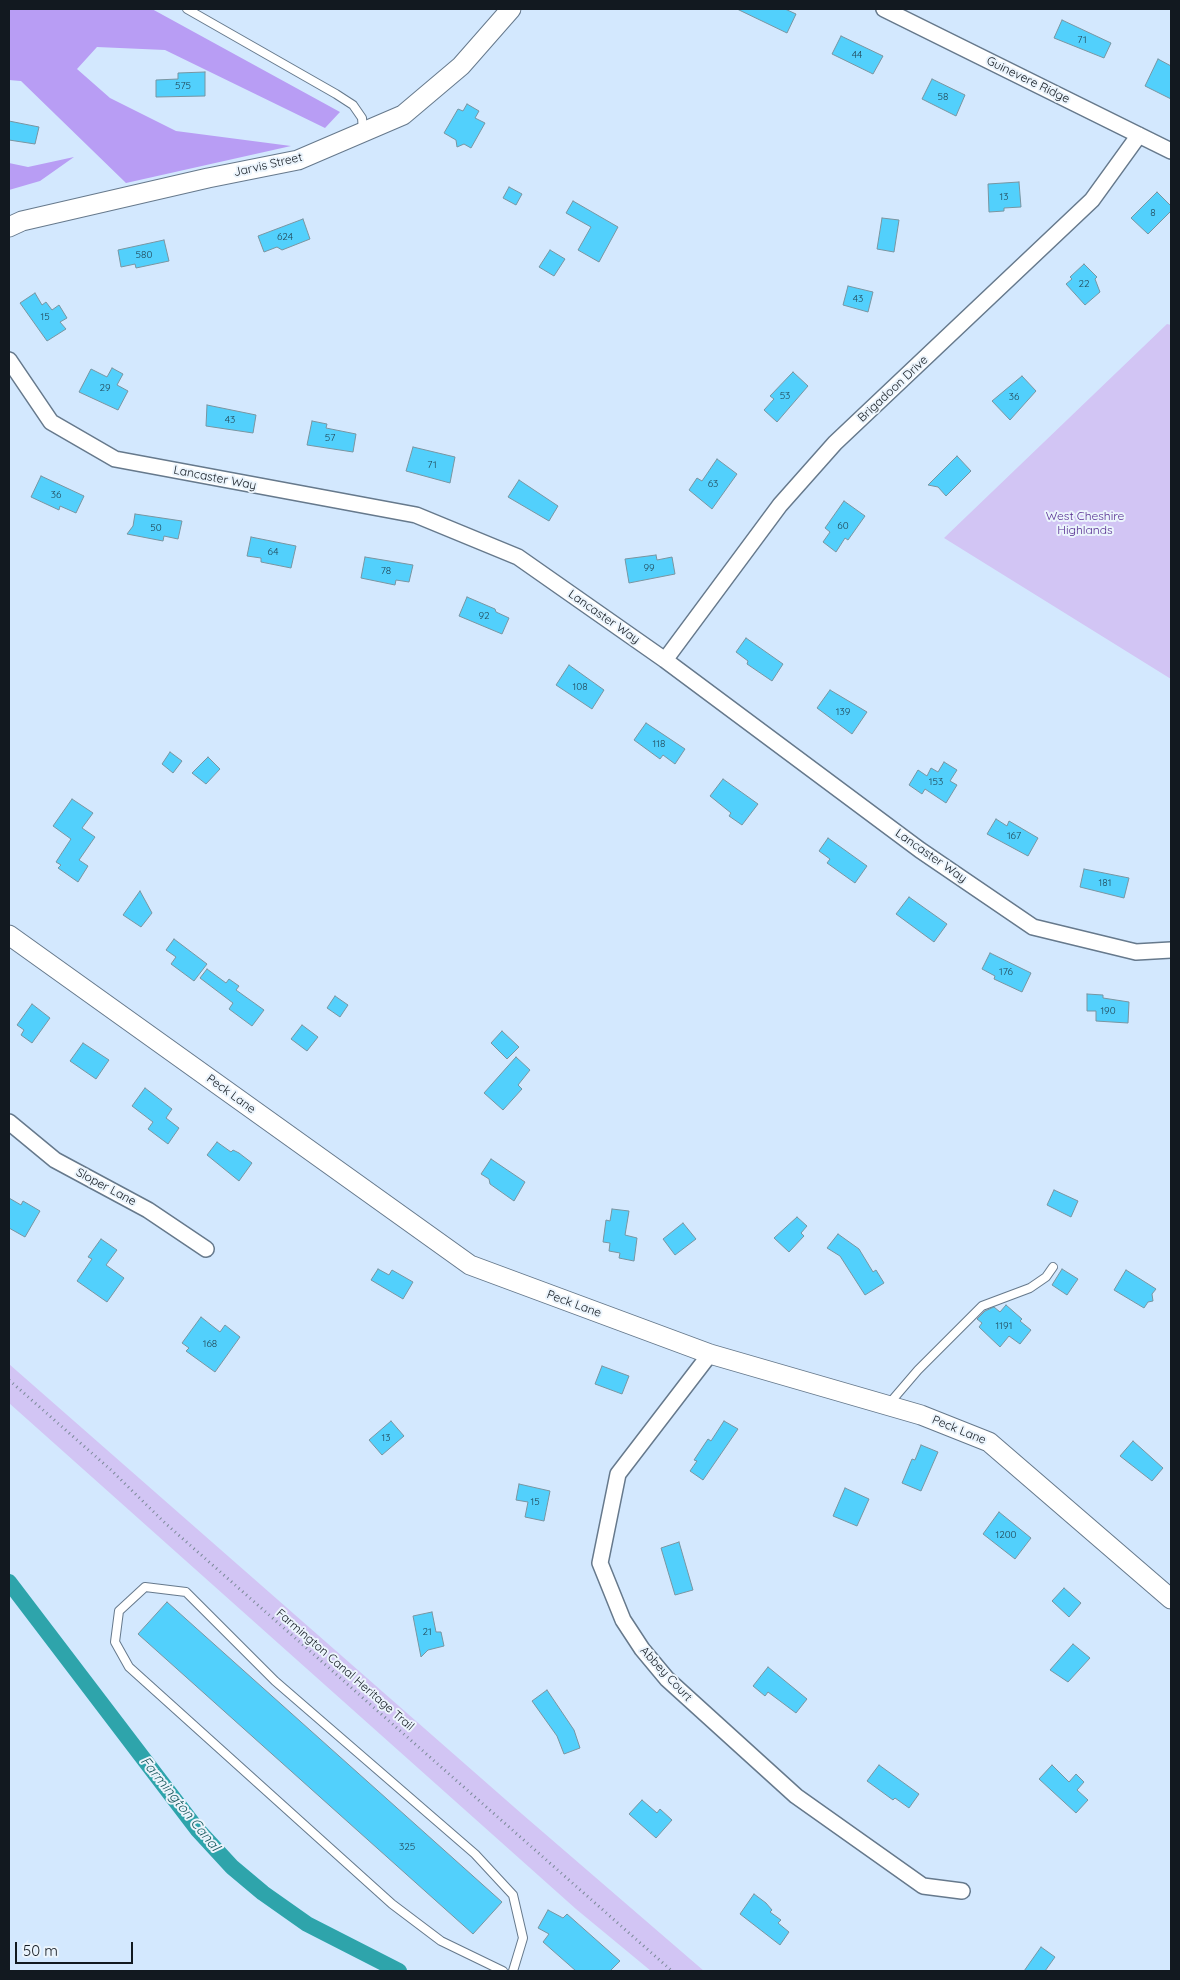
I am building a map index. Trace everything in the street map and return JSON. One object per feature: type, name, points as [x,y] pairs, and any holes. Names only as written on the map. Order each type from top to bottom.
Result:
[{"type":"street","name":"Guinevere Ridge","points":[[884,9],[1171,150]]},
{"type":"street","name":"Jarvis Street","points":[[9,227],[40,217],[208,178],[298,160],[403,115],[461,66],[505,11]]},
{"type":"street","name":"Brigadoon Drive","points":[[665,660],[780,505],[835,442],[1092,200],[1139,135]]},
{"type":"street","name":"Lancaster Way","points":[[9,360],[52,422],[115,459],[416,515],[518,557],[665,660],[920,850],[1033,927],[1136,952],[1171,950]]},
{"type":"street","name":"Peck Lane","points":[[9,935],[470,1265],[710,1354],[921,1415],[989,1442],[1171,1599]]},
{"type":"street","name":"Sloper Lane","points":[[9,1122],[55,1160],[148,1210],[206,1249]]},
{"type":"street","name":"Abbey Court","points":[[710,1354],[618,1474],[600,1563],[623,1620],[642,1649],[667,1679],[796,1796],[923,1886],[962,1890]]},
{"type":"lane","points":[[187,9],[347,102],[362,118],[363,132]]},
{"type":"lane","points":[[888,1405],[918,1370],[982,1306],[1030,1288],[1046,1277],[1053,1267]]},
{"type":"lane","points":[[503,1971],[441,1941],[392,1904],[129,1667],[115,1642],[120,1611],[145,1587],[186,1592],[275,1681],[475,1854],[513,1895],[523,1938],[513,1971]]},
{"type":"path","name":"Farmington Canal Heritage Trail","points":[[9,1380],[111,1470],[165,1523],[672,1971]]},
{"type":"green space","name":"West Cheshire Highlands","points":[[1167,324],[1171,325],[1171,679],[944,538]]},
{"type":"green space","points":[[9,1364],[704,1971],[651,1971],[576,1909],[9,1403]]},
{"type":"shaded area","points":[[9,9],[152,9],[340,112],[325,128],[165,50],[97,47],[77,69],[110,98],[176,131],[291,146],[126,183],[21,81],[9,80]]},
{"type":"shaded area","points":[[74,157],[40,181],[9,190],[9,163],[28,167]]},
{"type":"building","points":[[737,9],[785,9],[796,14],[787,33]]},
{"type":"building","points":[[1062,20],[1111,43],[1104,58],[1054,38]]},
{"type":"building","points":[[841,36],[883,56],[873,74],[832,54]]},
{"type":"building","points":[[1158,59],[1171,66],[1171,99],[1145,86]]},
{"type":"building","points":[[205,72],[205,96],[156,97],[156,80],[178,79],[178,73]]},
{"type":"building","points":[[932,79],[965,95],[956,116],[922,99]]},
{"type":"building","points":[[467,104],[479,111],[475,118],[485,123],[471,148],[464,144],[457,147],[456,140],[444,133],[458,109],[463,111]]},
{"type":"building","points":[[9,121],[39,127],[35,144],[9,140]]},
{"type":"building","points":[[1019,182],[1021,207],[1004,208],[1004,211],[989,212],[988,184]]},
{"type":"building","points":[[509,187],[522,194],[516,205],[503,198]]},
{"type":"building","points":[[1157,192],[1171,206],[1171,211],[1148,234],[1131,218]]},
{"type":"building","points":[[573,201],[618,227],[599,262],[578,250],[591,227],[566,213]]},
{"type":"building","points":[[882,218],[899,220],[894,252],[877,249]]},
{"type":"building","points":[[303,219],[310,239],[282,250],[277,247],[264,252],[258,236]]},
{"type":"building","points":[[164,240],[169,261],[136,268],[135,264],[121,267],[118,250]]},
{"type":"building","points":[[550,250],[565,259],[554,276],[539,267]]},
{"type":"building","points":[[1084,264],[1097,277],[1095,279],[1100,292],[1085,305],[1066,284],[1072,279],[1070,277]]},
{"type":"building","points":[[848,286],[873,292],[868,312],[843,305]]},
{"type":"building","points":[[35,293],[42,305],[46,302],[52,310],[59,305],[67,318],[60,322],[66,329],[47,341],[20,303]]},
{"type":"building","points":[[112,368],[123,374],[117,385],[128,391],[118,410],[79,392],[91,369],[107,377]]},
{"type":"building","points":[[793,372],[808,386],[777,422],[764,410],[774,399],[770,396]]},
{"type":"building","points":[[1022,376],[1036,391],[1010,420],[992,401]]},
{"type":"building","points":[[207,405],[256,415],[253,433],[206,426]]},
{"type":"building","points":[[312,421],[327,424],[326,428],[356,434],[353,452],[307,445]]},
{"type":"building","points":[[413,447],[455,457],[450,483],[406,471]]},
{"type":"building","points":[[957,456],[971,471],[946,496],[938,487],[928,485]]},
{"type":"building","points":[[717,459],[737,474],[712,509],[689,490],[697,478],[702,481]]},
{"type":"building","points":[[41,476],[84,496],[76,513],[60,506],[59,510],[31,497]]},
{"type":"building","points":[[519,480],[558,506],[549,521],[508,497]]},
{"type":"building","points":[[844,501],[865,516],[848,540],[845,538],[836,552],[823,542],[830,532],[825,528]]},
{"type":"building","points":[[135,514],[182,521],[178,539],[164,536],[163,541],[127,534],[133,526]]},
{"type":"building","points":[[251,537],[296,546],[291,568],[261,562],[261,558],[247,556]]},
{"type":"building","points":[[656,555],[657,560],[672,557],[675,574],[629,583],[625,559]]},
{"type":"building","points":[[365,557],[413,565],[409,582],[396,580],[395,585],[361,578]]},
{"type":"building","points":[[467,597],[495,609],[496,612],[509,618],[502,634],[459,616]]},
{"type":"building","points":[[746,638],[783,664],[772,681],[747,664],[748,661],[736,652]]},
{"type":"building","points":[[569,665],[604,690],[592,709],[556,685]]},
{"type":"building","points":[[830,690],[867,712],[852,734],[817,708]]},
{"type":"building","points":[[646,723],[685,749],[675,764],[663,755],[660,759],[634,740]]},
{"type":"building","points":[[170,752],[182,761],[173,773],[162,764]]},
{"type":"building","points":[[208,757],[220,769],[206,784],[192,773]]},
{"type":"building","points":[[944,762],[957,770],[950,781],[957,785],[946,803],[925,789],[922,794],[909,785],[918,770],[927,776],[931,768],[938,772]]},
{"type":"building","points":[[723,779],[758,804],[742,825],[729,816],[731,813],[710,796]]},
{"type":"building","points":[[72,799],[93,813],[82,828],[95,837],[79,860],[88,866],[78,882],[58,868],[61,865],[56,862],[71,839],[53,826]]},
{"type":"building","points":[[996,819],[1007,826],[1009,821],[1038,838],[1028,856],[987,834]]},
{"type":"building","points":[[828,838],[867,866],[855,883],[827,863],[830,859],[819,851]]},
{"type":"building","points":[[1084,869],[1129,878],[1124,898],[1080,887]]},
{"type":"building","points":[[140,891],[152,913],[141,927],[123,915]]},
{"type":"building","points":[[909,897],[947,924],[934,942],[896,914]]},
{"type":"building","points":[[174,939],[207,964],[194,981],[171,964],[176,957],[166,950]]},
{"type":"building","points":[[990,953],[1031,973],[1022,992],[994,979],[995,976],[982,969]]},
{"type":"building","points":[[207,969],[226,983],[229,979],[239,986],[236,990],[264,1010],[252,1026],[229,1009],[233,1003],[200,978]]},
{"type":"building","points":[[1087,994],[1103,995],[1103,998],[1129,1002],[1128,1023],[1096,1021],[1096,1011],[1087,1011]]},
{"type":"building","points":[[335,996],[348,1005],[340,1017],[327,1008]]},
{"type":"building","points":[[32,1004],[50,1018],[32,1043],[21,1035],[24,1030],[17,1025]]},
{"type":"building","points":[[302,1025],[318,1037],[307,1051],[291,1039]]},
{"type":"building","points":[[502,1031],[519,1047],[507,1059],[491,1043]]},
{"type":"building","points":[[83,1043],[109,1060],[96,1079],[70,1061]]},
{"type":"building","points":[[516,1057],[530,1070],[518,1085],[522,1089],[503,1110],[484,1093]]},
{"type":"building","points":[[145,1088],[172,1109],[166,1118],[179,1128],[168,1144],[148,1129],[153,1122],[132,1106]]},
{"type":"building","points":[[217,1142],[231,1152],[233,1150],[239,1153],[252,1163],[239,1181],[207,1155]]},
{"type":"building","points":[[491,1159],[525,1182],[514,1201],[490,1184],[489,1179],[481,1174]]},
{"type":"building","points":[[1054,1190],[1078,1201],[1071,1217],[1047,1205]]},
{"type":"building","points":[[9,1198],[21,1205],[23,1201],[40,1211],[25,1237],[9,1228]]},
{"type":"building","points":[[612,1209],[629,1211],[625,1235],[637,1238],[634,1261],[619,1258],[620,1253],[609,1251],[610,1243],[603,1242],[606,1220],[610,1221]]},
{"type":"building","points":[[797,1217],[807,1226],[801,1233],[804,1236],[789,1252],[774,1238]]},
{"type":"building","points":[[683,1223],[696,1239],[675,1255],[663,1239]]},
{"type":"building","points":[[838,1234],[859,1249],[873,1272],[876,1270],[884,1283],[865,1295],[840,1256],[827,1248]]},
{"type":"building","points":[[101,1239],[117,1250],[106,1265],[124,1278],[107,1302],[77,1281],[92,1259],[88,1257]]},
{"type":"building","points":[[378,1269],[389,1275],[392,1270],[413,1282],[403,1299],[371,1280]]},
{"type":"building","points":[[1062,1269],[1078,1279],[1067,1295],[1052,1285]]},
{"type":"building","points":[[1126,1270],[1156,1289],[1152,1294],[1153,1301],[1148,1302],[1144,1308],[1114,1290]]},
{"type":"building","points":[[1006,1305],[1031,1330],[1020,1344],[1009,1336],[1000,1347],[979,1327],[982,1323],[977,1319],[985,1311],[994,1307],[1000,1312]]},
{"type":"building","points":[[201,1317],[220,1332],[225,1325],[240,1337],[215,1372],[186,1351],[189,1348],[182,1343]]},
{"type":"building","points":[[602,1366],[629,1376],[622,1394],[595,1384]]},
{"type":"building","points":[[391,1421],[404,1436],[382,1455],[369,1440]]},
{"type":"building","points":[[724,1421],[738,1429],[703,1480],[690,1471],[697,1461],[694,1460],[708,1439],[711,1441]]},
{"type":"building","points":[[1133,1441],[1163,1468],[1152,1481],[1120,1456]]},
{"type":"building","points":[[921,1445],[938,1452],[921,1491],[902,1483],[912,1459],[915,1460]]},
{"type":"building","points":[[519,1484],[550,1491],[544,1521],[525,1517],[528,1502],[516,1500]]},
{"type":"building","points":[[845,1488],[869,1499],[857,1526],[833,1516]]},
{"type":"building","points":[[999,1512],[1031,1538],[1015,1559],[983,1534]]},
{"type":"building","points":[[679,1542],[693,1590],[675,1595],[661,1548]]},
{"type":"building","points":[[1064,1588],[1081,1603],[1069,1617],[1052,1601]]},
{"type":"building","points":[[167,1602],[502,1902],[473,1934],[138,1634]]},
{"type":"building","points":[[432,1612],[436,1632],[441,1632],[444,1646],[428,1650],[421,1657],[413,1616]]},
{"type":"building","points":[[1073,1644],[1090,1658],[1068,1682],[1050,1670]]},
{"type":"building","points":[[768,1667],[807,1699],[796,1713],[768,1692],[765,1696],[753,1686]]},
{"type":"building","points":[[547,1690],[574,1730],[580,1748],[564,1754],[557,1736],[532,1701]]},
{"type":"building","points":[[879,1765],[919,1794],[909,1808],[895,1798],[893,1800],[867,1781]]},
{"type":"building","points":[[1052,1765],[1069,1782],[1076,1774],[1084,1782],[1077,1790],[1088,1800],[1076,1813],[1039,1779]]},
{"type":"building","points":[[642,1800],[657,1813],[660,1809],[672,1820],[656,1838],[629,1814]]},
{"type":"building","points":[[754,1894],[766,1903],[772,1910],[770,1912],[781,1920],[778,1923],[789,1932],[780,1945],[740,1914]]},
{"type":"building","points":[[548,1910],[563,1918],[567,1914],[620,1961],[610,1971],[576,1971],[543,1942],[549,1934],[538,1928]]},
{"type":"building","points":[[1041,1947],[1055,1957],[1045,1971],[1024,1971]]},
{"type":"waterway","name":"Farmington Canal","points":[[9,1582],[197,1829],[232,1867],[263,1893],[307,1924],[399,1971]]}]
